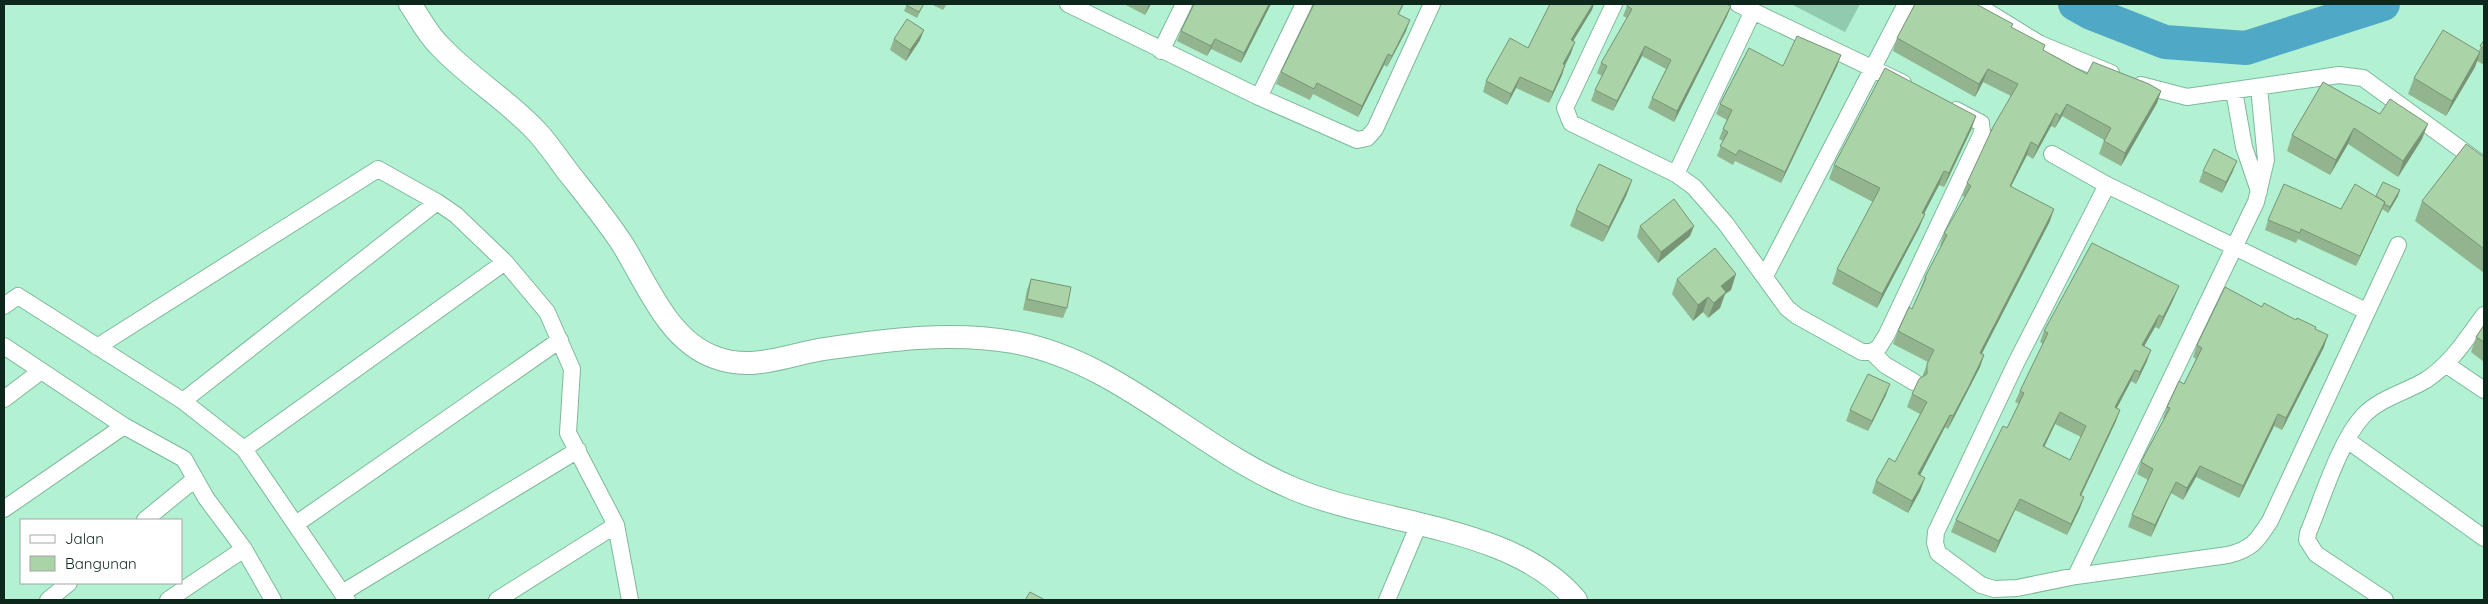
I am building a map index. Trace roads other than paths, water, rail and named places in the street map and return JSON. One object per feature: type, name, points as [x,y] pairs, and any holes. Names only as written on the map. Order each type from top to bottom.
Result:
[{"type":"main road","points":[[410,4],[436,43],[537,131],[598,208],[678,334],[694,348],[716,358],[744,365],[774,361],[807,352],[900,338],[949,338],[1013,342],[1071,358],[1133,391],[1206,441],[1261,474],[1295,490],[1326,500],[1419,524],[1486,544],[1528,561],[1566,588],[1576,600]]},
{"type":"street","points":[[1068,4],[1161,51],[1259,97],[1358,140],[1367,138],[1375,129],[1432,4]]},
{"type":"street","points":[[1161,51],[1184,4]]},
{"type":"street","points":[[1259,97],[1304,4]]},
{"type":"street","points":[[1614,4],[1565,108],[1567,116],[1572,123],[1676,174],[1694,187],[1726,224],[1788,308],[1797,316],[1862,352],[1872,352],[1879,347],[1887,334],[1982,132],[1980,123],[1939,101]]},
{"type":"street","points":[[1738,4],[1914,88]]},
{"type":"street","points":[[1765,276],[1906,4]]},
{"type":"street","points":[[1975,4],[2040,44],[2138,84],[2187,97],[2339,75],[2363,78],[2484,166]]},
{"type":"street","points":[[1676,174],[1753,11]]},
{"type":"street","points":[[2076,576],[2259,191],[2266,160],[2260,87]]},
{"type":"street","points":[[2234,91],[2244,147],[2259,191]]},
{"type":"street","points":[[2052,154],[2107,185],[2366,311]]},
{"type":"street","points":[[97,346],[378,170],[437,202],[456,215],[505,262],[548,312],[572,369],[568,433],[616,525],[630,600]]},
{"type":"street","points":[[2107,185],[2016,363],[1936,532],[1935,543],[1938,553],[1981,585],[1994,589],[2017,588],[2076,576],[2245,551],[2259,539],[2270,521],[2398,245]]},
{"type":"street","points":[[183,401],[437,202]]},
{"type":"street","points":[[244,450],[505,262]]},
{"type":"street","points":[[4,306],[18,296],[183,401],[244,450],[344,597],[578,450]]},
{"type":"street","points":[[2385,600],[2316,554],[2307,540],[2347,440],[2363,416],[2374,407],[2425,380],[2447,365],[2484,315]]},
{"type":"street","points":[[296,524],[560,340]]},
{"type":"street","points":[[4,346],[124,426],[184,459],[206,498],[244,549],[272,600]]},
{"type":"street","points":[[1872,352],[1885,365],[1914,382]]},
{"type":"street","points":[[2447,365],[2484,390]]},
{"type":"street","points":[[4,399],[41,371]]},
{"type":"street","points":[[4,509],[124,426]]},
{"type":"street","points":[[2347,440],[2484,538]]},
{"type":"street","points":[[146,519],[195,479]]},
{"type":"street","points":[[1387,600],[1419,524]]},
{"type":"street","points":[[497,600],[616,525]]},
{"type":"street","points":[[168,600],[244,549]]},
{"type":"street","points":[[48,600],[68,584]]},
{"type":"waterway","points":[[2075,4],[2091,13],[2165,42],[2246,48],[2383,4]]}]
